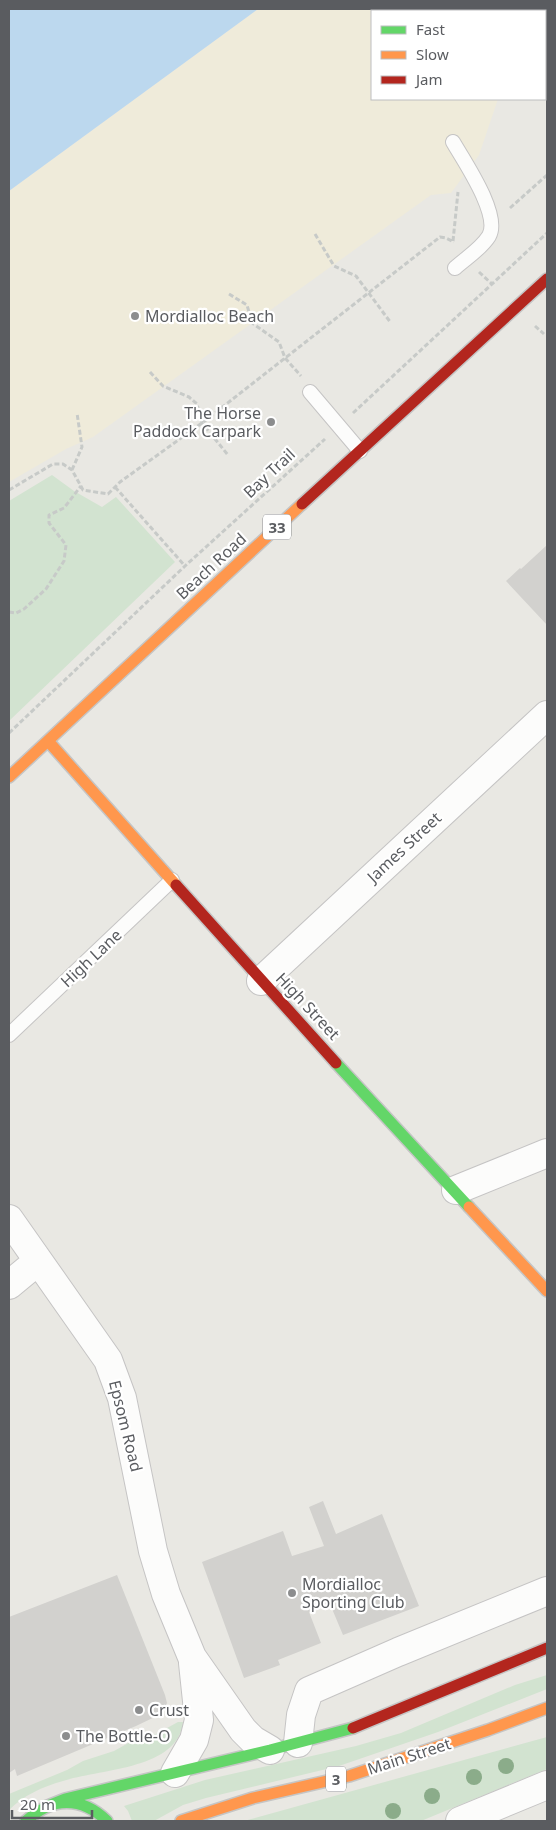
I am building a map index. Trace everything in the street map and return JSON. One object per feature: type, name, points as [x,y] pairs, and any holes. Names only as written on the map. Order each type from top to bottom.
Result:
[{"type":"main road","name":"Beach Road","points":[[9,777],[547,279]]},
{"type":"main road","name":"High Street","points":[[48,741],[261,981],[456,1190],[547,1291]]},
{"type":"main road","points":[[27,1820],[45,1807],[65,1799],[298,1743],[374,1720],[547,1648]]},
{"type":"main road","name":"Main Street","points":[[181,1821],[253,1798],[349,1776],[488,1730],[547,1708]]},
{"type":"main road","points":[[45,1807],[60,1802],[85,1805],[99,1813],[107,1821]]},
{"type":"street","name":"James Street","points":[[261,981],[547,715]]},
{"type":"street","points":[[456,1190],[547,1153]]},
{"type":"street","name":"Epsom Road","points":[[9,1219],[108,1360],[122,1398],[153,1551],[166,1594],[192,1657],[243,1730],[253,1740],[270,1750]]},
{"type":"street","points":[[9,1284],[38,1261]]},
{"type":"street","points":[[298,1743],[301,1715],[309,1691],[547,1591]]},
{"type":"street","name":"Epsom Road","points":[[175,1773],[194,1740],[199,1720],[192,1657]]},
{"type":"street","points":[[460,1821],[547,1785]]},
{"type":"lane","points":[[453,142],[486,202],[492,223],[489,236],[468,258],[455,268]]},
{"type":"lane","points":[[310,392],[360,451]]},
{"type":"lane","name":"High Lane","points":[[9,1035],[172,880]]},
{"type":"path","points":[[454,241],[462,157]]},
{"type":"path","points":[[492,223],[520,201],[547,175]]},
{"type":"path","name":"Bay Trail","points":[[9,733],[185,566],[547,233]]},
{"type":"path","points":[[315,234],[334,266],[356,276],[391,323]]},
{"type":"path","points":[[9,490],[53,464],[63,464],[72,470],[83,490],[108,494],[440,237],[454,241],[468,258]]},
{"type":"path","points":[[229,294],[246,305],[252,323],[279,342],[285,358],[302,377]]},
{"type":"path","points":[[150,372],[163,386],[189,397],[197,404],[202,423],[228,455]]},
{"type":"path","points":[[72,470],[82,447],[76,413]]},
{"type":"path","points":[[9,612],[24,609],[46,589],[64,561],[66,544],[49,523],[49,515],[64,508],[81,486]]},
{"type":"path","points":[[115,487],[185,566]]},
{"type":"green space","points":[[52,475],[74,491],[102,507],[116,497],[175,562],[9,721],[9,501]]},
{"type":"green space","points":[[547,1675],[547,1689],[438,1732],[339,1766],[206,1798],[183,1805],[154,1821],[132,1821],[124,1806],[205,1780],[356,1746],[401,1733],[515,1685]]},
{"type":"green space","points":[[178,1722],[183,1722],[178,1738],[167,1750],[152,1759],[135,1765],[78,1777],[48,1786],[27,1796],[9,1810],[9,1794],[67,1770],[83,1761],[114,1751],[132,1741],[156,1734]]},
{"type":"green space","points":[[547,1737],[547,1769],[421,1821],[244,1821]]},
{"type":"sand","name":"Mordialloc Beach","points":[[258,9],[547,9],[546,50],[546,10],[371,10],[371,100],[498,100],[479,155],[451,193],[431,195],[93,437],[66,449],[9,482],[9,191]]},
{"type":"water","points":[[9,9],[258,9],[9,191]]},
{"type":"building","points":[[547,545],[547,625],[506,581]]},
{"type":"building","points":[[323,1501],[336,1534],[382,1514],[419,1606],[343,1635],[330,1604],[309,1612],[321,1643],[278,1660],[280,1665],[244,1678],[202,1562],[283,1531],[292,1556],[324,1546],[309,1507]]},
{"type":"building","points":[[117,1575],[165,1695],[167,1703],[164,1709],[161,1714],[136,1726],[17,1776],[15,1769],[9,1773],[9,1617]]},
{"type":"traffic: fast","points":[[336,1063],[469,1207]]},
{"type":"traffic: fast","points":[[45,1807],[65,1799],[353,1728]]},
{"type":"traffic: fast","points":[[26,1821],[46,1807],[66,1803],[87,1807],[107,1821]]},
{"type":"traffic: slow","points":[[9,777],[302,504]]},
{"type":"traffic: slow","points":[[48,741],[176,885]]},
{"type":"traffic: slow","points":[[469,1207],[547,1291]]},
{"type":"traffic: slow","points":[[181,1821],[253,1798],[349,1776],[488,1730],[547,1708]]},
{"type":"traffic: jam","points":[[302,504],[547,279]]},
{"type":"traffic: jam","points":[[176,885],[336,1063]]},
{"type":"traffic: jam","points":[[353,1728],[547,1648]]},
{"type":"place","name":"Mordialloc Beach","points":[[135,316]]},
{"type":"place","name":"The Horse Paddock Carpark","points":[[271,422]]},
{"type":"place","name":"Mordialloc Sporting Club","points":[[292,1593]]},
{"type":"place","name":"Crust","points":[[139,1710]]},
{"type":"place","name":"The Bottle-O","points":[[66,1736]]}]
